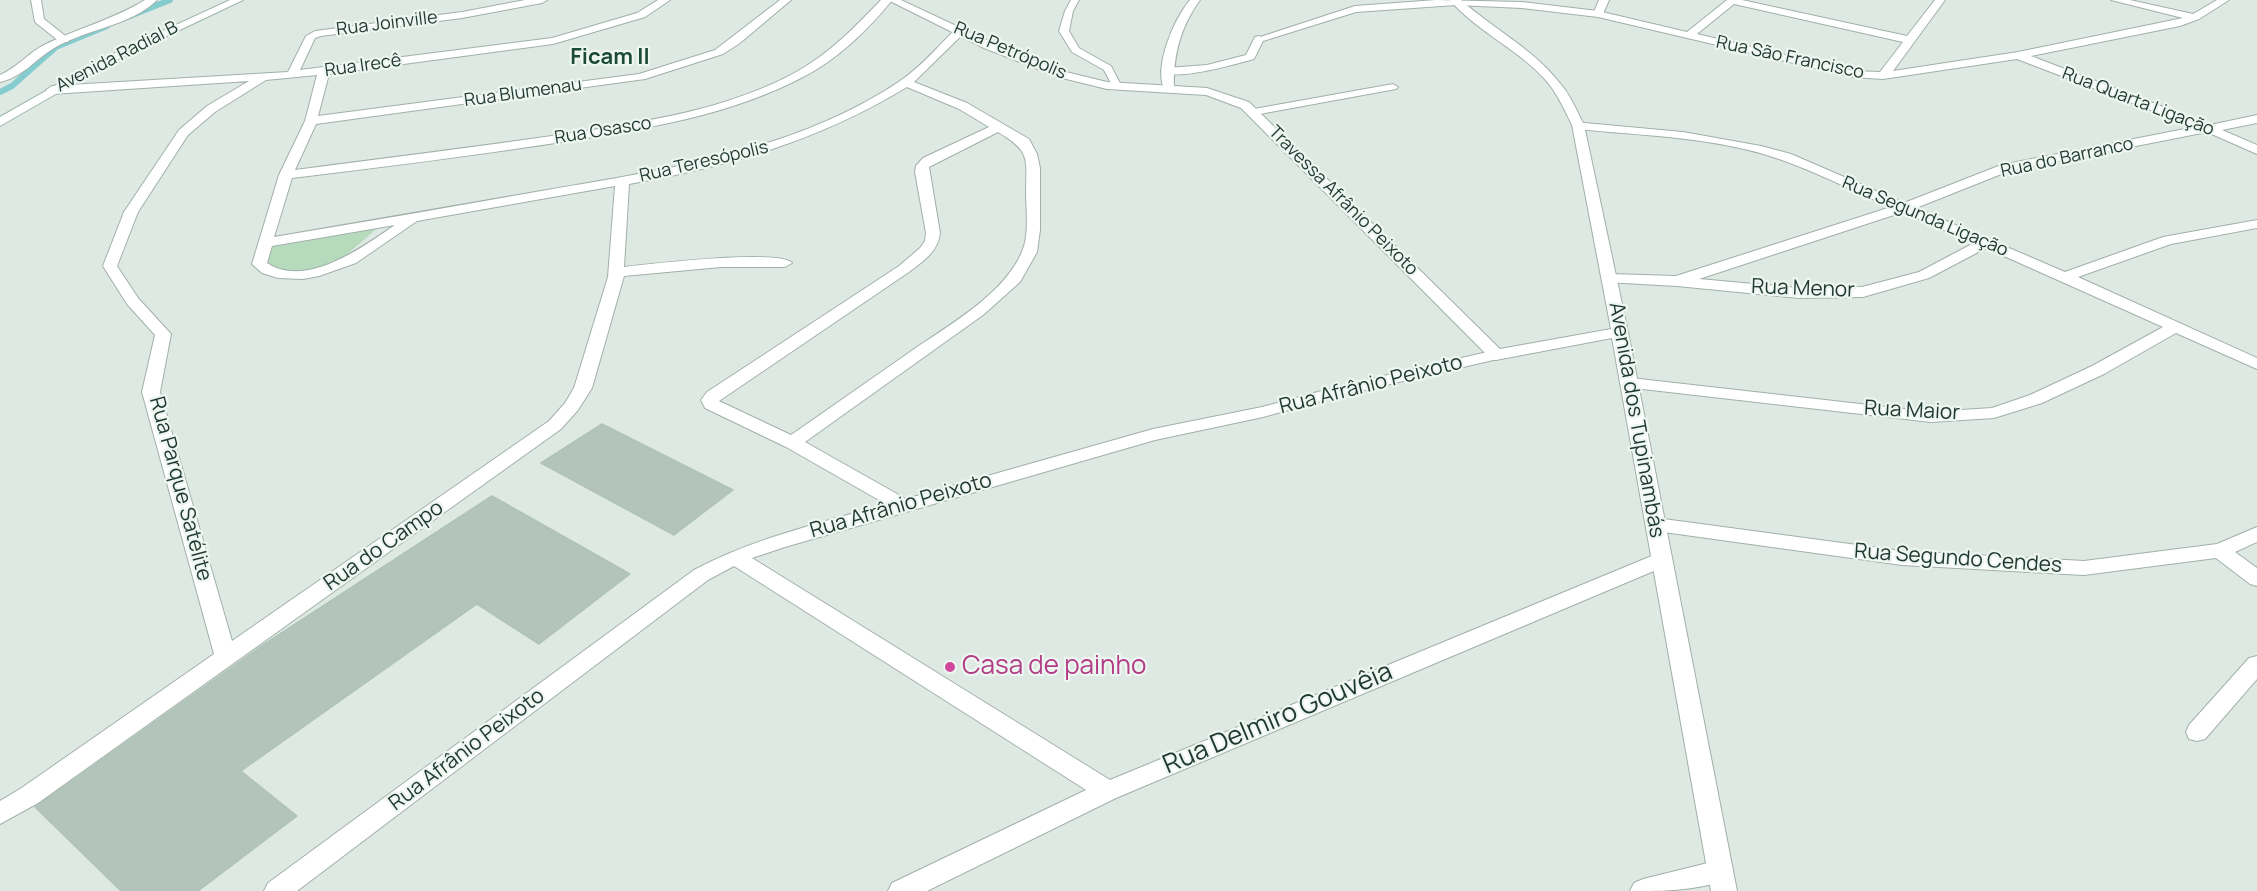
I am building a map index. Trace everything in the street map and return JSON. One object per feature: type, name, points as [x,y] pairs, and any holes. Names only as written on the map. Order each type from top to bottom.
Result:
[{"type":"street","points":[[36,0],[39,20],[64,40]]},
{"type":"street","points":[[0,79],[17,72],[48,47],[134,11],[152,0]]},
{"type":"street","name":"Avenida Radial B","points":[[0,122],[52,90],[132,48],[238,0]]},
{"type":"street","name":"Rua Joinville","points":[[292,75],[311,36],[318,33],[462,15],[542,0]]},
{"type":"street","name":"Rua Irecê","points":[[52,90],[324,72],[552,41],[589,33],[641,15],[665,0]]},
{"type":"street","name":"Rua Blumenau","points":[[310,121],[640,77],[719,52],[786,0]]},
{"type":"street","name":"Rua Osasco","points":[[286,175],[545,141],[664,121],[736,100],[800,74],[835,52],[887,0]]},
{"type":"street","name":"Rua Petrópolis","points":[[893,0],[1025,62],[1057,74],[1117,87],[1168,87]]},
{"type":"street","points":[[1168,87],[1167,71],[1183,13],[1195,0]]},
{"type":"street","points":[[1598,14],[1604,0]]},
{"type":"street","points":[[1688,36],[1733,0],[1911,40]]},
{"type":"street","points":[[1883,76],[1940,0]]},
{"type":"street","points":[[2116,0],[2195,17]]},
{"type":"street","name":"Rua São Francisco","points":[[1167,71],[1207,68],[1250,57],[1259,39],[1355,9],[1456,1],[1522,4],[1598,14],[1853,74],[1883,76],[2019,55],[2176,24],[2195,17],[2224,0]]},
{"type":"street","name":"Avenida dos Tupinambás","points":[[1456,1],[1530,59],[1564,96],[1578,125],[1631,383],[1661,560],[1722,881]]},
{"type":"street","name":"Rua Teresópolis","points":[[266,243],[622,181],[713,163],[783,142],[843,118],[906,83],[960,31]]},
{"type":"street","name":"Rua Quarta Ligação","points":[[2019,55],[2210,129],[2257,150]]},
{"type":"street","name":"Rua Teresópolis","points":[[324,72],[310,121],[286,175],[259,264],[267,270],[290,274],[317,272],[353,260],[416,217]]},
{"type":"street","name":"Rua Parque Satélite","points":[[226,657],[152,392],[162,334],[132,301],[110,266],[131,213],[183,133],[211,109],[265,77]]},
{"type":"street","points":[[792,443],[977,312],[1015,279],[1030,252],[1033,230],[1034,168],[1031,154],[1024,142],[963,106],[906,83]]},
{"type":"street","name":"Travessa Afrânio Peixoto","points":[[1168,87],[1225,96],[1254,112],[1496,355]]},
{"type":"street","name":"Rua do Barranco","points":[[1677,281],[1903,208],[2006,168],[2257,119]]},
{"type":"street","name":"Rua Segunda Ligação","points":[[1578,125],[1750,145],[1786,157],[2065,277],[2257,364]]},
{"type":"street","points":[[902,505],[792,443],[711,404],[710,400],[904,269],[926,251],[933,233],[922,172],[923,166],[928,161],[1000,126]]},
{"type":"street","name":"Rua do Campo","points":[[0,813],[29,796],[555,425],[572,406],[583,388],[616,272],[622,181]]},
{"type":"street","points":[[2065,277],[2168,240],[2257,224]]},
{"type":"street","name":"Rua Menor","points":[[1610,279],[1677,281],[1799,293],[1863,292],[1924,275],[1985,243]]},
{"type":"street","points":[[616,272],[695,262],[733,260],[785,262]]},
{"type":"street","name":"Rua Maior","points":[[1631,383],[1931,417],[1994,413],[2036,399],[2098,370],[2176,327]]},
{"type":"street","name":"Rua Afrânio Peixoto","points":[[277,891],[701,575],[735,557],[902,505],[1153,435],[1263,412],[1340,391],[1496,355],[1620,332]]},
{"type":"street","name":"Rua Segundo Cendes","points":[[1656,525],[1902,558],[2084,568],[2220,551],[2257,534]]},
{"type":"street","points":[[2220,551],[2257,579]]},
{"type":"street","points":[[735,557],[1108,790]]},
{"type":"street","name":"Rua Delmiro Gouvêia","points":[[901,891],[1108,790],[1661,560]]},
{"type":"street","points":[[2197,732],[2257,664]]},
{"type":"street","points":[[1643,891],[1722,881]]},
{"type":"lane","points":[[1075,0],[1069,11],[1064,31],[1075,50],[1108,68],[1117,87]]},
{"type":"lane","points":[[1254,112],[1393,87]]},
{"type":"green space","points":[[383,223],[342,257],[315,270],[283,269],[263,263],[268,244]]},
{"type":"building","points":[[602,424],[733,490],[674,535],[541,463]]},
{"type":"building","points":[[492,496],[630,574],[539,644],[477,604],[241,771],[297,816],[198,891],[121,891],[35,807],[260,647]]},
{"type":"waterway","points":[[130,16],[170,0]]},
{"type":"waterway","points":[[0,92],[12,86],[56,47],[107,26]]},
{"type":"place","name":"Casa de painho","points":[[950,667]]},
{"type":"district","name":"Ficam II","points":[[610,58]]}]
